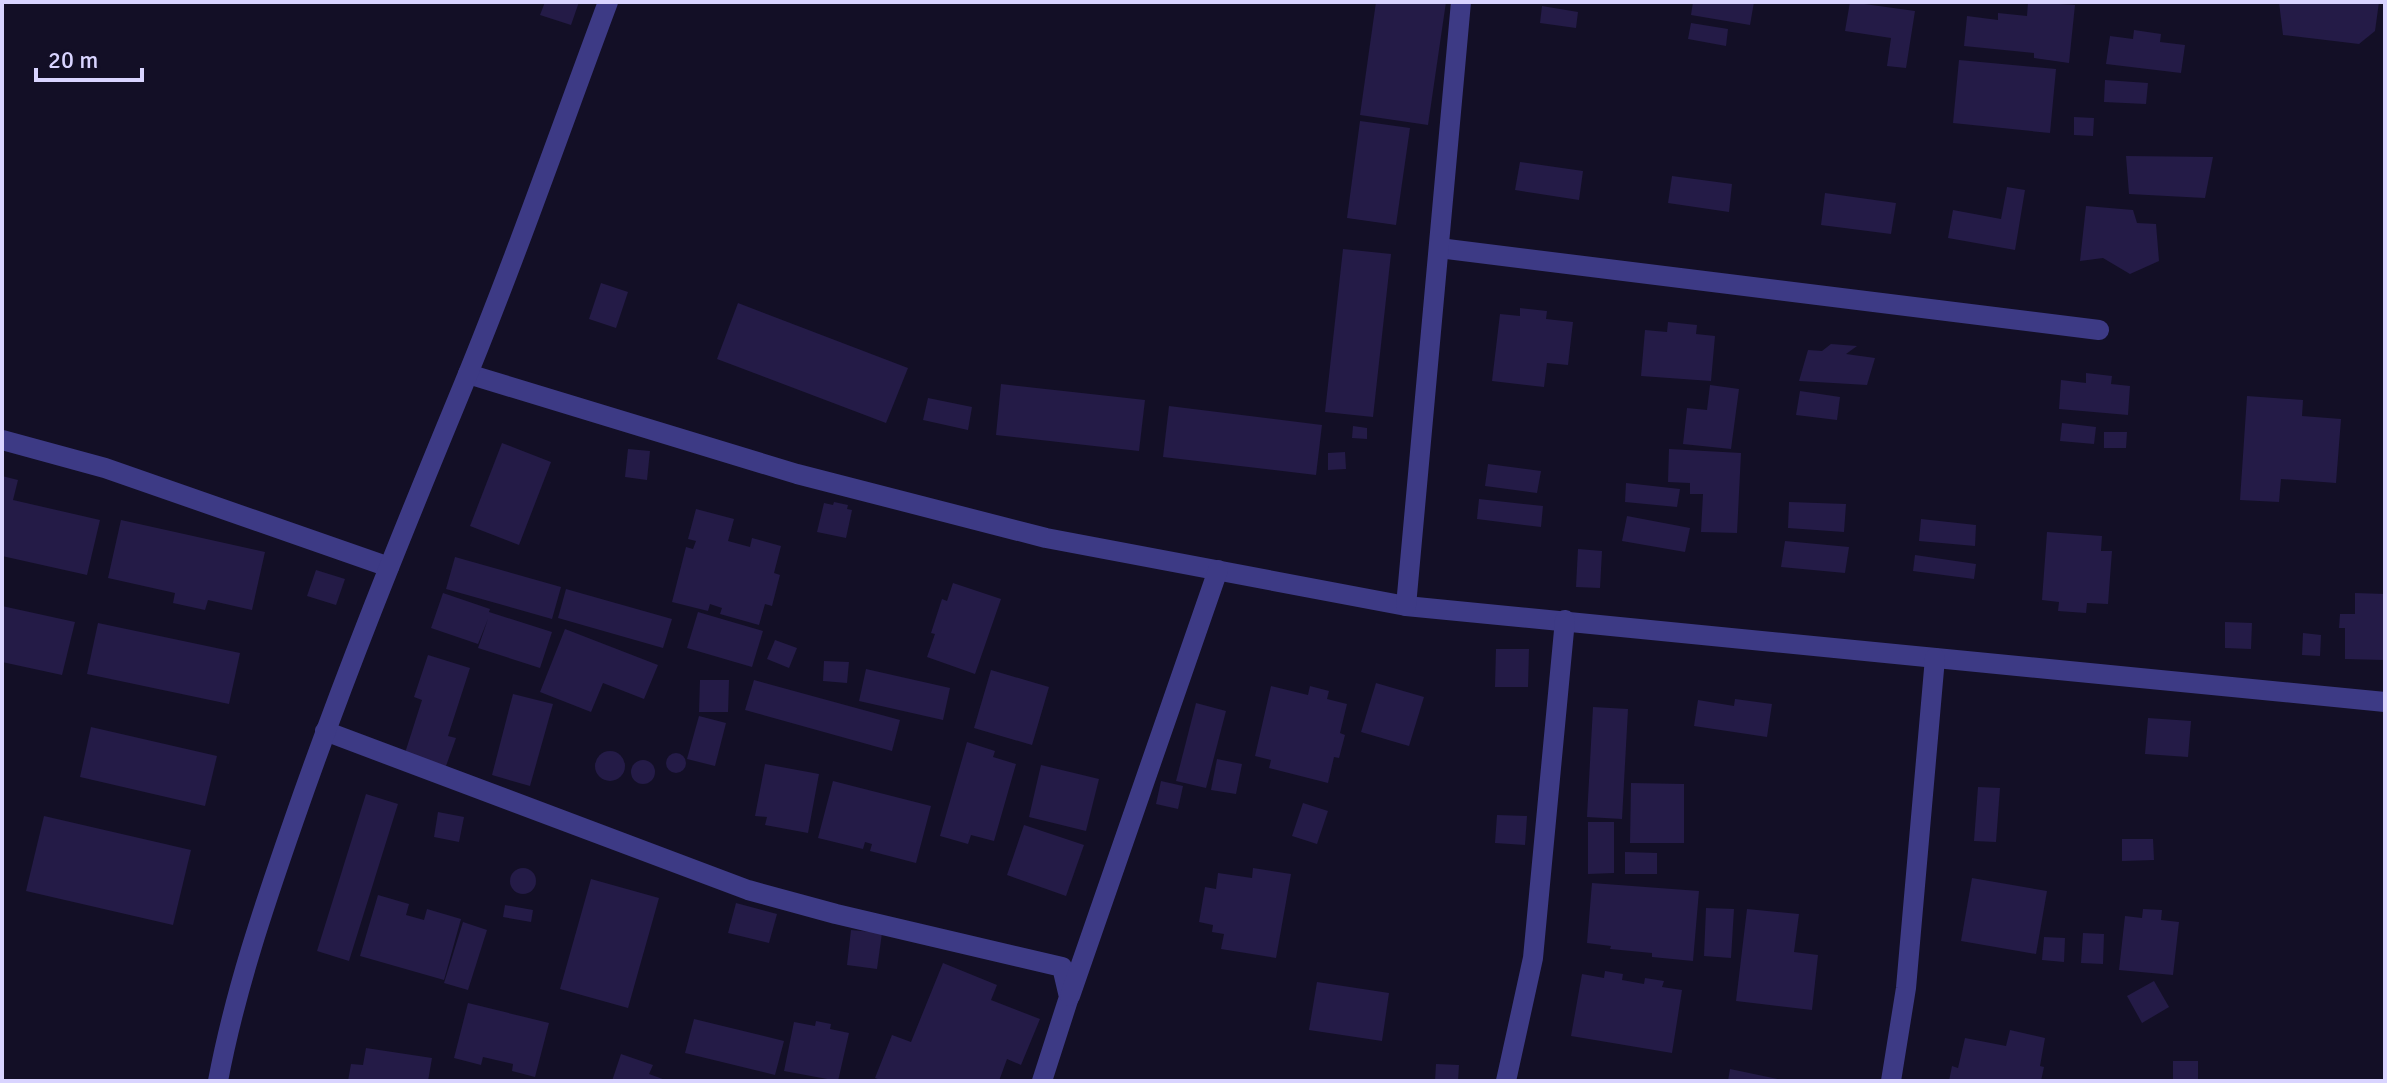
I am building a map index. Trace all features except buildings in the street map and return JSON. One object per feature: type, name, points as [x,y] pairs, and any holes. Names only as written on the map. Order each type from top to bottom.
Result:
[{"type":"street","points":[[218,1081],[256,929],[325,731],[468,374],[608,2]]},
{"type":"street","points":[[1406,606],[1461,2]]},
{"type":"street","points":[[1439,248],[2099,330]]},
{"type":"street","points":[[468,374],[797,474],[1046,538],[1406,606],[2385,702]]},
{"type":"street","points":[[2,440],[105,468],[389,567]]},
{"type":"street","points":[[1042,1081],[1218,570]]},
{"type":"street","points":[[1506,1081],[1533,958],[1565,620]]},
{"type":"street","points":[[1891,1081],[1906,988],[1935,658]]},
{"type":"street","points":[[325,731],[748,890],[1062,967],[1069,997]]}]
